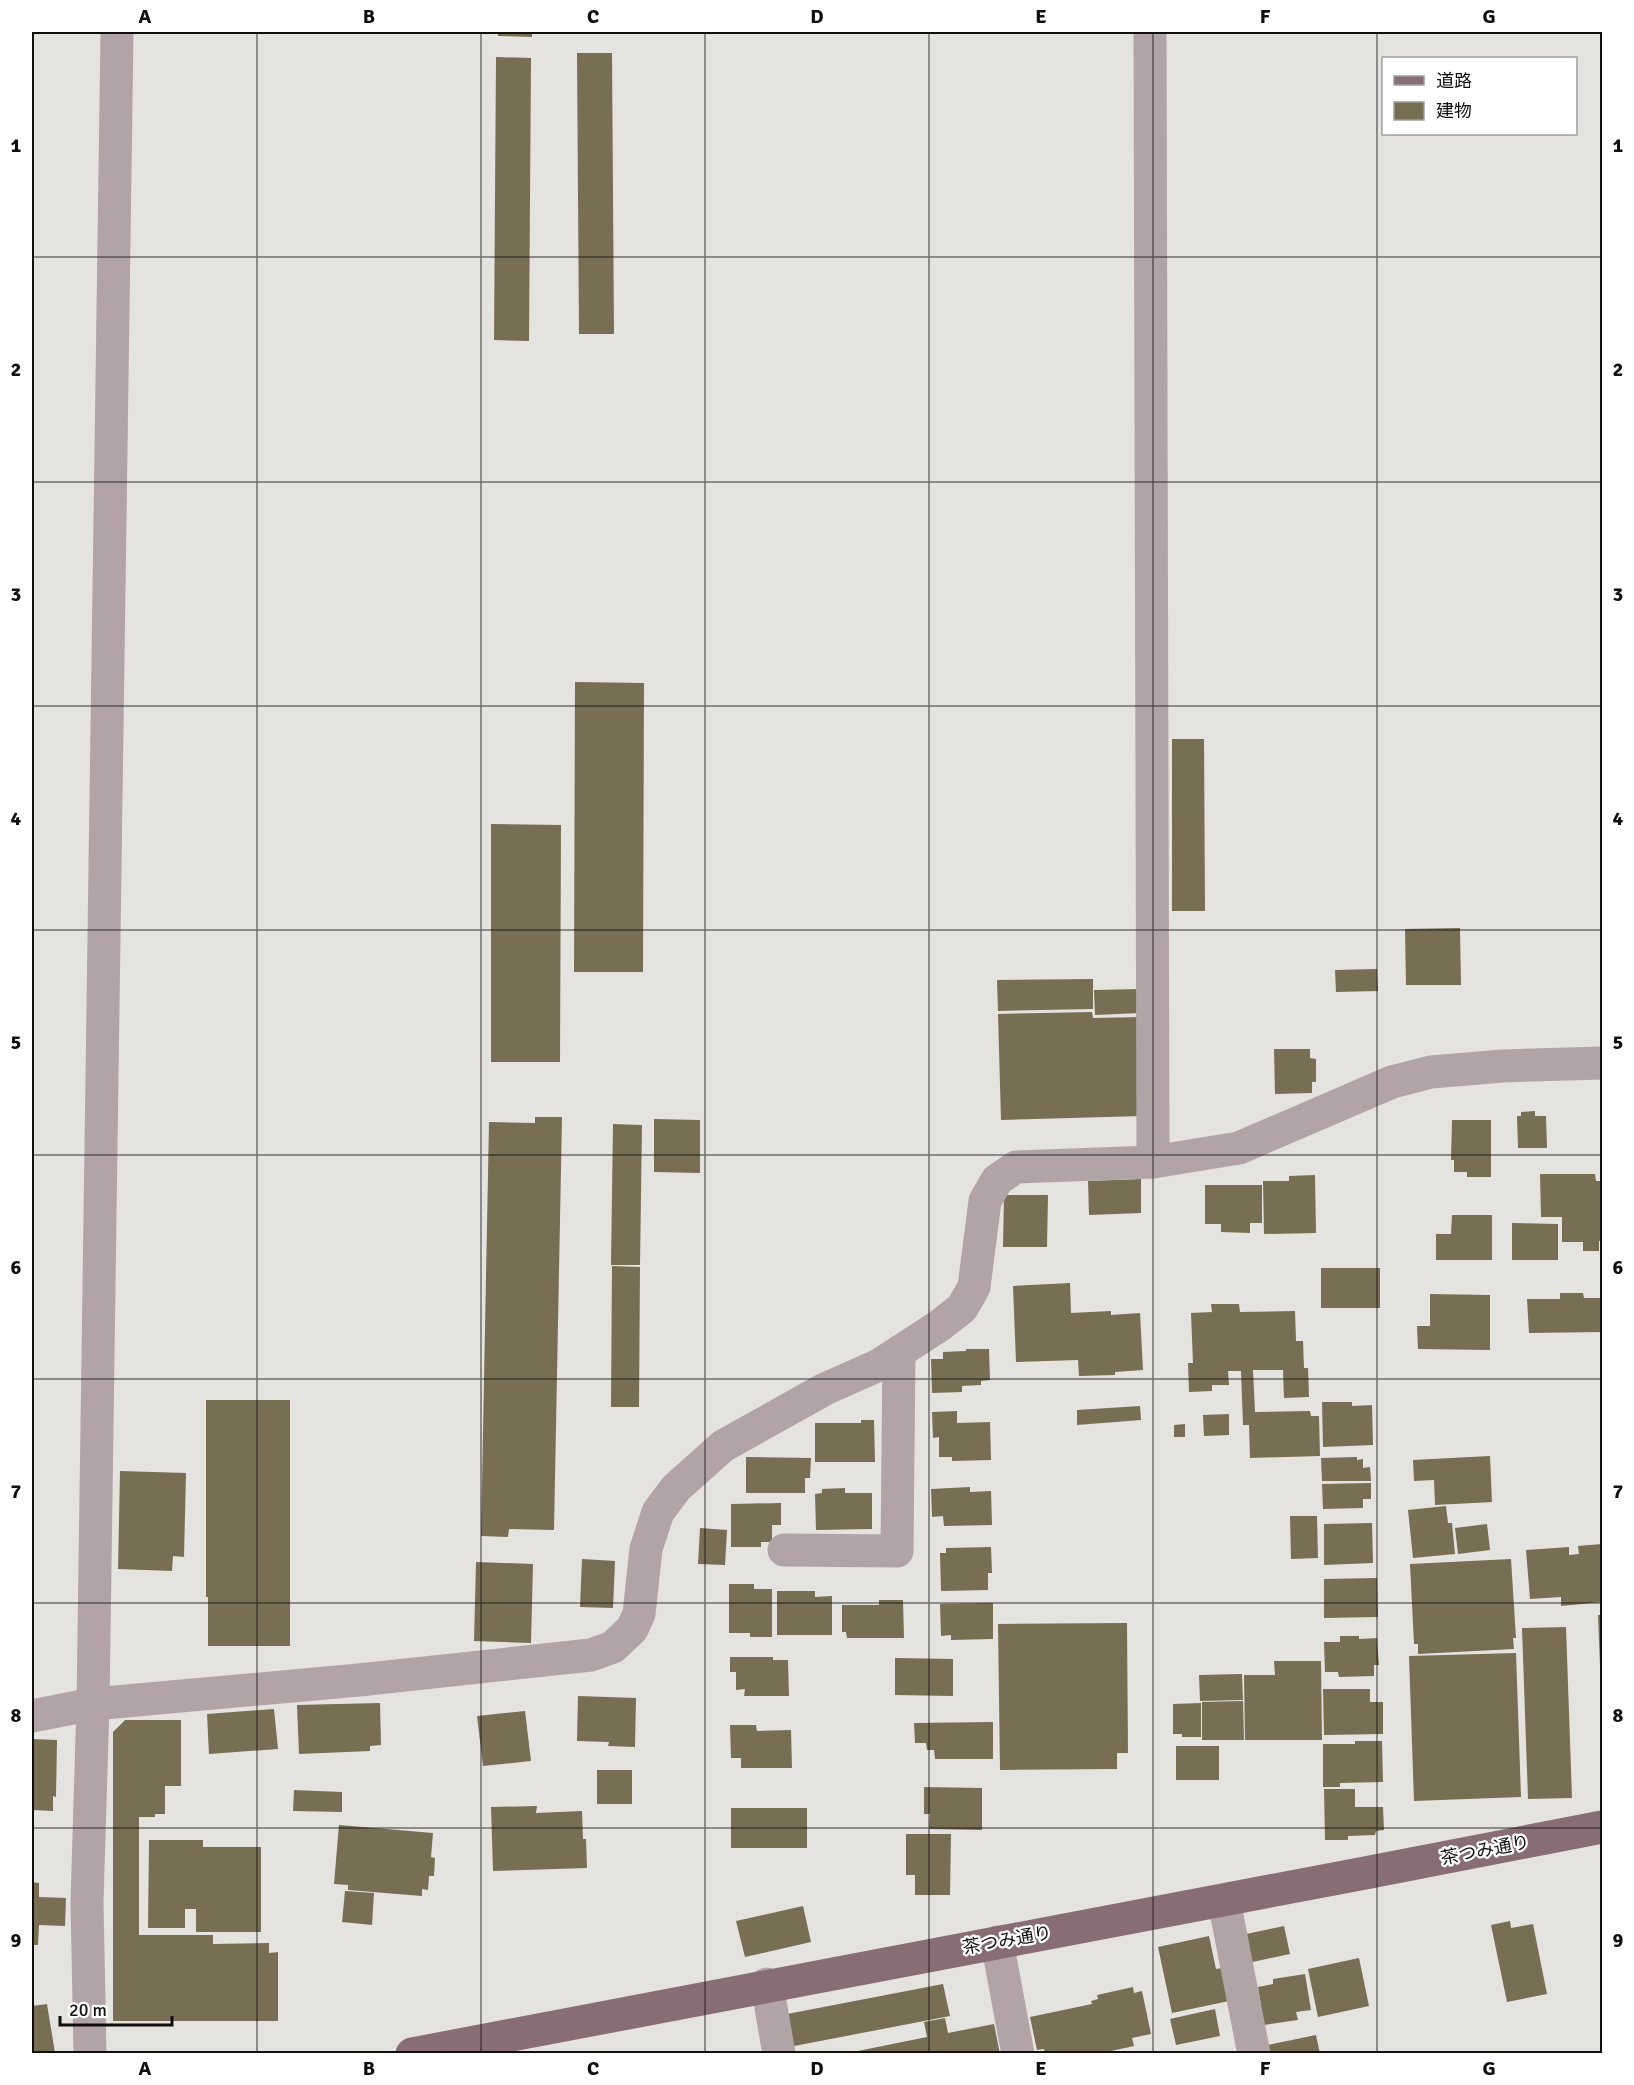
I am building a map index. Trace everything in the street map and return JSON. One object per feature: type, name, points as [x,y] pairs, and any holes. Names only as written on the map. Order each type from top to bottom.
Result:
[{"type":"main road","name":"茶つみ通り","points":[[412,2054],[767,1984],[1224,1901],[1602,1827]]},
{"type":"street","points":[[90,2054],[87,1902],[93,1704],[117,32]]},
{"type":"street","points":[[1149,32],[1153,1162]]},
{"type":"street","points":[[32,1716],[93,1704],[359,1680],[591,1655],[613,1647],[632,1629],[639,1614],[646,1549],[658,1512],[676,1488],[723,1446],[805,1400],[879,1365],[962,1308],[974,1287],[985,1201],[997,1180],[1016,1167],[1153,1162],[1239,1148],[1392,1082],[1431,1072],[1503,1066],[1602,1064]]},
{"type":"street","points":[[784,1550],[897,1551],[899,1353]]},
{"type":"street","points":[[1224,1901],[1254,2054]]},
{"type":"street","points":[[997,1942],[1018,2054]]},
{"type":"street","points":[[767,1984],[779,2054]]},
{"type":"building","points":[[498,32],[532,32],[532,37],[498,36]]},
{"type":"building","points":[[577,53],[612,53],[614,334],[579,334]]},
{"type":"building","points":[[496,57],[531,58],[529,341],[494,340]]},
{"type":"building","points":[[575,682],[644,683],[643,972],[574,972]]},
{"type":"building","points":[[1172,739],[1204,739],[1205,911],[1172,911]]},
{"type":"building","points":[[491,824],[561,825],[560,1062],[491,1062]]},
{"type":"building","points":[[1460,928],[1461,985],[1406,985],[1405,929]]},
{"type":"building","points":[[1377,969],[1378,991],[1336,992],[1335,970]]},
{"type":"building","points":[[1093,979],[1093,1009],[998,1011],[997,980]]},
{"type":"building","points":[[1139,989],[1140,1013],[1095,1015],[1094,990]]},
{"type":"building","points":[[1092,1012],[1093,1018],[1141,1017],[1143,1116],[1001,1120],[998,1014]]},
{"type":"building","points":[[1274,1049],[1310,1049],[1310,1058],[1316,1059],[1316,1082],[1312,1082],[1312,1093],[1275,1094]]},
{"type":"building","points":[[1535,1111],[1535,1116],[1546,1116],[1547,1148],[1518,1148],[1517,1116],[1521,1116],[1521,1112]]},
{"type":"building","points":[[535,1117],[562,1117],[554,1530],[509,1529],[508,1537],[481,1536],[489,1122],[535,1123]]},
{"type":"building","points":[[654,1119],[700,1120],[700,1173],[654,1172]]},
{"type":"building","points":[[1452,1120],[1491,1120],[1491,1177],[1467,1177],[1467,1172],[1454,1172],[1454,1160],[1451,1160]]},
{"type":"building","points":[[613,1124],[642,1125],[640,1265],[611,1265]]},
{"type":"building","points":[[1540,1174],[1595,1174],[1596,1181],[1602,1181],[1602,1241],[1599,1241],[1599,1251],[1583,1251],[1583,1242],[1562,1242],[1562,1217],[1541,1217]]},
{"type":"building","points":[[1315,1175],[1316,1233],[1264,1234],[1263,1181],[1289,1181],[1289,1176]]},
{"type":"building","points":[[1141,1179],[1141,1213],[1089,1215],[1088,1181]]},
{"type":"building","points":[[1205,1185],[1262,1185],[1262,1223],[1250,1223],[1250,1233],[1221,1232],[1221,1224],[1205,1224]]},
{"type":"building","points":[[1004,1195],[1048,1195],[1047,1247],[1003,1247]]},
{"type":"building","points":[[1452,1215],[1492,1215],[1492,1260],[1436,1260],[1436,1234],[1451,1234]]},
{"type":"building","points":[[1512,1223],[1558,1224],[1558,1260],[1512,1260]]},
{"type":"building","points":[[612,1266],[640,1267],[639,1407],[611,1407]]},
{"type":"building","points":[[1321,1268],[1380,1268],[1380,1308],[1321,1308]]},
{"type":"building","points":[[1070,1283],[1071,1313],[1111,1311],[1111,1315],[1140,1313],[1143,1370],[1115,1372],[1115,1375],[1079,1376],[1078,1360],[1016,1362],[1013,1286]]},
{"type":"building","points":[[1560,1293],[1583,1293],[1584,1298],[1602,1298],[1602,1332],[1529,1333],[1527,1299],[1560,1299]]},
{"type":"building","points":[[1430,1294],[1490,1295],[1490,1350],[1418,1349],[1417,1326],[1430,1326]]},
{"type":"building","points":[[1211,1304],[1239,1304],[1240,1312],[1295,1311],[1296,1341],[1303,1341],[1304,1368],[1308,1368],[1309,1397],[1284,1398],[1283,1370],[1253,1370],[1255,1412],[1310,1411],[1311,1416],[1319,1416],[1320,1456],[1250,1458],[1249,1425],[1243,1425],[1241,1371],[1228,1371],[1229,1385],[1212,1385],[1212,1391],[1189,1392],[1188,1363],[1193,1363],[1191,1313],[1212,1312]]},
{"type":"building","points":[[966,1349],[989,1349],[990,1380],[981,1381],[981,1385],[962,1386],[962,1392],[932,1393],[931,1359],[943,1359],[943,1352],[966,1351]]},
{"type":"building","points":[[206,1400],[290,1400],[290,1646],[208,1646]]},
{"type":"building","points":[[1322,1402],[1352,1402],[1352,1406],[1372,1405],[1373,1445],[1323,1447]]},
{"type":"building","points":[[1140,1406],[1141,1420],[1077,1425],[1077,1410]]},
{"type":"building","points":[[957,1411],[957,1423],[990,1422],[991,1460],[952,1461],[952,1457],[939,1457],[939,1437],[933,1438],[932,1412]]},
{"type":"building","points":[[1229,1414],[1229,1435],[1204,1436],[1203,1415]]},
{"type":"building","points":[[861,1420],[874,1420],[875,1462],[815,1462],[815,1423],[861,1423]]},
{"type":"building","points":[[1185,1424],[1185,1437],[1174,1437],[1174,1425]]},
{"type":"building","points":[[1490,1456],[1492,1502],[1435,1505],[1434,1480],[1414,1481],[1413,1460]]},
{"type":"building","points":[[746,1457],[811,1458],[810,1478],[805,1478],[805,1493],[746,1493]]},
{"type":"building","points":[[1357,1457],[1357,1460],[1363,1459],[1363,1468],[1370,1467],[1371,1481],[1322,1481],[1321,1458]]},
{"type":"building","points":[[120,1471],[186,1473],[184,1557],[173,1556],[172,1571],[118,1569]]},
{"type":"building","points":[[1371,1483],[1371,1499],[1363,1499],[1363,1508],[1323,1509],[1322,1484]]},
{"type":"building","points":[[970,1487],[970,1492],[991,1491],[992,1525],[944,1526],[943,1516],[932,1517],[931,1489]]},
{"type":"building","points":[[845,1488],[845,1493],[872,1493],[872,1529],[816,1530],[815,1494],[822,1493],[822,1489]]},
{"type":"building","points":[[781,1503],[781,1525],[772,1525],[772,1542],[761,1542],[761,1547],[731,1547],[731,1504]]},
{"type":"building","points":[[1446,1506],[1448,1523],[1452,1523],[1455,1554],[1413,1558],[1408,1510]]},
{"type":"building","points":[[1290,1516],[1317,1516],[1318,1558],[1291,1559]]},
{"type":"building","points":[[1372,1523],[1373,1563],[1324,1565],[1324,1524]]},
{"type":"building","points":[[1487,1524],[1490,1550],[1458,1554],[1455,1528]]},
{"type":"building","points":[[700,1528],[727,1530],[725,1565],[698,1564]]},
{"type":"building","points":[[1602,1544],[1602,1602],[1561,1606],[1561,1597],[1530,1599],[1526,1550],[1569,1547],[1569,1555],[1579,1554],[1578,1546]]},
{"type":"building","points":[[991,1547],[992,1573],[988,1573],[988,1590],[941,1591],[940,1553],[946,1553],[946,1548]]},
{"type":"building","points":[[582,1559],[615,1561],[613,1608],[580,1607]]},
{"type":"building","points":[[1511,1559],[1516,1638],[1513,1638],[1514,1649],[1418,1654],[1418,1644],[1414,1644],[1410,1564]]},
{"type":"building","points":[[476,1562],[533,1564],[531,1643],[474,1641]]},
{"type":"building","points":[[1377,1578],[1378,1617],[1324,1618],[1324,1579]]},
{"type":"building","points":[[729,1584],[754,1584],[754,1589],[772,1589],[772,1637],[750,1637],[750,1633],[729,1633]]},
{"type":"building","points":[[777,1591],[815,1591],[815,1597],[832,1596],[832,1635],[777,1635]]},
{"type":"building","points":[[879,1600],[903,1600],[904,1638],[847,1638],[846,1632],[842,1632],[842,1605],[879,1605]]},
{"type":"building","points":[[993,1603],[993,1639],[951,1640],[951,1635],[941,1636],[940,1604]]},
{"type":"building","points":[[1598,1615],[1602,1615],[1602,1691],[1601,1691]]},
{"type":"building","points":[[1127,1623],[1128,1753],[1117,1753],[1117,1769],[1000,1770],[998,1624]]},
{"type":"building","points":[[1566,1627],[1572,1798],[1528,1799],[1522,1628]]},
{"type":"building","points":[[1340,1636],[1359,1636],[1359,1639],[1377,1638],[1379,1665],[1374,1665],[1374,1676],[1339,1677],[1338,1672],[1325,1672],[1324,1642],[1340,1642]]},
{"type":"building","points":[[1516,1653],[1521,1797],[1414,1801],[1409,1656]]},
{"type":"building","points":[[730,1657],[773,1657],[773,1660],[788,1660],[789,1696],[744,1696],[745,1689],[736,1690],[736,1672],[730,1672]]},
{"type":"building","points":[[895,1658],[953,1659],[953,1696],[895,1695]]},
{"type":"building","points":[[1274,1661],[1321,1661],[1322,1740],[1245,1740],[1244,1675],[1275,1675]]},
{"type":"building","points":[[1242,1674],[1243,1700],[1200,1701],[1199,1675]]},
{"type":"building","points":[[1323,1689],[1370,1689],[1370,1702],[1383,1702],[1383,1734],[1324,1735]]},
{"type":"building","points":[[578,1696],[636,1698],[635,1747],[608,1746],[609,1742],[577,1741]]},
{"type":"building","points":[[1243,1701],[1244,1740],[1202,1740],[1202,1702]]},
{"type":"building","points":[[380,1703],[381,1745],[370,1746],[370,1751],[299,1754],[297,1705]]},
{"type":"building","points":[[1201,1703],[1201,1737],[1182,1737],[1182,1734],[1173,1734],[1173,1704]]},
{"type":"building","points":[[274,1709],[278,1749],[209,1754],[207,1714]]},
{"type":"building","points":[[525,1711],[531,1761],[483,1766],[477,1716]]},
{"type":"building","points":[[125,1720],[181,1720],[181,1786],[165,1786],[165,1814],[155,1814],[155,1817],[139,1817],[139,1935],[213,1935],[213,1944],[269,1943],[269,1953],[278,1952],[278,2021],[113,2021],[113,1732]]},
{"type":"building","points":[[993,1722],[993,1759],[935,1759],[934,1750],[927,1750],[926,1743],[915,1743],[914,1723]]},
{"type":"building","points":[[730,1725],[756,1725],[757,1731],[791,1730],[792,1768],[741,1768],[741,1758],[731,1758]]},
{"type":"building","points":[[32,1739],[57,1740],[56,1797],[53,1796],[53,1811],[32,1810]]},
{"type":"building","points":[[1355,1741],[1382,1741],[1383,1782],[1340,1783],[1340,1787],[1323,1787],[1323,1744],[1355,1744]]},
{"type":"building","points":[[1176,1746],[1219,1746],[1219,1780],[1176,1780]]},
{"type":"building","points":[[597,1770],[632,1770],[632,1804],[597,1804]]},
{"type":"building","points":[[924,1787],[982,1788],[982,1830],[929,1829],[930,1814],[924,1814]]},
{"type":"building","points":[[1324,1789],[1355,1789],[1355,1807],[1383,1807],[1384,1830],[1376,1831],[1375,1835],[1348,1836],[1348,1840],[1325,1840]]},
{"type":"building","points":[[294,1790],[342,1792],[342,1812],[293,1811]]},
{"type":"building","points":[[537,1806],[536,1813],[582,1811],[587,1868],[493,1871],[491,1807]]},
{"type":"building","points":[[731,1808],[807,1808],[807,1848],[731,1848]]},
{"type":"building","points":[[339,1825],[433,1833],[431,1857],[435,1858],[434,1876],[429,1876],[428,1890],[422,1889],[422,1896],[348,1890],[348,1885],[334,1884]]},
{"type":"building","points":[[906,1834],[951,1834],[950,1895],[915,1895],[915,1875],[906,1875]]},
{"type":"building","points":[[149,1840],[203,1840],[203,1847],[261,1847],[261,1932],[196,1932],[196,1909],[185,1909],[185,1928],[148,1928]]},
{"type":"building","points":[[32,1882],[39,1883],[39,1897],[66,1898],[65,1926],[39,1925],[38,1945],[32,1945]]},
{"type":"building","points":[[345,1891],[374,1893],[372,1925],[342,1922]]},
{"type":"building","points":[[803,1906],[811,1942],[745,1957],[736,1921]]},
{"type":"building","points":[[1510,1921],[1511,1928],[1533,1924],[1547,1994],[1507,2002],[1491,1925]]},
{"type":"building","points":[[1284,1926],[1290,1954],[1248,1963],[1242,1935]]},
{"type":"building","points":[[1209,1936],[1216,1969],[1222,1968],[1229,2001],[1172,2013],[1158,1947]]},
{"type":"building","points":[[1359,1958],[1369,2006],[1318,2017],[1308,1969]]},
{"type":"building","points":[[1305,1974],[1311,2010],[1296,2012],[1298,2020],[1264,2025],[1258,1987],[1273,1984],[1273,1979]]},
{"type":"building","points":[[943,1984],[950,2016],[789,2047],[782,2015]]},
{"type":"building","points":[[1133,1987],[1134,1993],[1142,1991],[1151,2034],[1132,2038],[1134,2046],[1097,2054],[1045,2054],[1044,2049],[1037,2050],[1030,2017],[1092,2004],[1091,2001],[1098,1999],[1097,1995]]},
{"type":"building","points":[[47,2004],[55,2053],[32,2054],[32,2006]]},
{"type":"building","points":[[1215,2009],[1220,2036],[1176,2045],[1170,2019]]},
{"type":"building","points":[[945,2018],[948,2033],[994,2024],[1000,2054],[843,2054],[927,2037],[924,2022]]},
{"type":"building","points":[[1316,2035],[1320,2054],[1265,2054],[1263,2046]]}]
